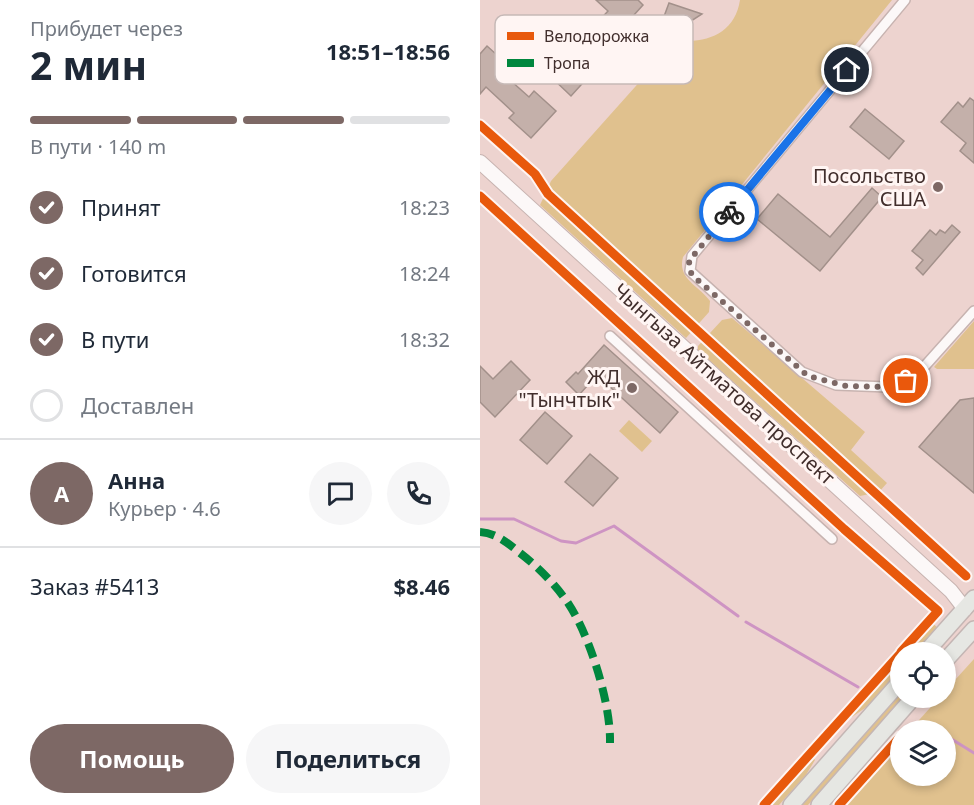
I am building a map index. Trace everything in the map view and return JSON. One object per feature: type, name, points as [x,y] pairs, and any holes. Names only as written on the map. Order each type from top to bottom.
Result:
[{"type":"main road","name":"Чынгыза Айтматова проспект","points":[[480,162],[971,608]]},
{"type":"main road","points":[[936,642],[971,608]]},
{"type":"main road","points":[[956,649],[974,629]]},
{"type":"main road","points":[[791,805],[890,693]]},
{"type":"main road","points":[[819,805],[904,708]]},
{"type":"street","points":[[905,0],[692,256],[690,271],[802,372],[836,385],[888,387],[915,377],[974,311]]},
{"type":"street","points":[[610,336],[832,539]]},
{"type":"shaded area","points":[[740,0],[892,0],[683,257],[682,265],[686,277],[710,301],[709,312],[686,338],[540,205],[551,181],[638,84],[693,84],[693,41],[718,34],[732,21]]},
{"type":"shaded area","points":[[732,318],[865,432],[851,450],[887,483],[879,492],[860,496],[698,350],[698,346],[722,320]]},
{"type":"shaded area","points":[[974,321],[974,369],[937,369],[934,367]]},
{"type":"shaded area","points":[[629,420],[652,441],[642,452],[619,431]]},
{"type":"shaded area","points":[[930,621],[938,628],[925,642],[910,642]]},
{"type":"shaded area","points":[[974,659],[974,805],[843,805],[890,752],[890,786],[956,786],[956,720],[919,720],[930,708],[956,708],[956,679]]},
{"type":"shaded area","points":[[890,665],[890,681],[868,706],[852,717],[847,713]]},
{"type":"shaded area","points":[[890,705],[890,708],[894,708],[808,805],[802,805]]},
{"type":"shaded area","points":[[810,754],[815,760],[806,775],[779,805],[764,805]]},
{"type":"building","points":[[596,0],[638,0],[643,5],[634,15],[604,15],[608,11]]},
{"type":"building","points":[[669,3],[702,14],[693,20],[693,15],[665,15]]},
{"type":"building","points":[[487,46],[495,53],[495,84],[514,84],[529,97],[534,91],[556,111],[531,138],[509,118],[514,113],[486,87],[480,94],[480,54]]},
{"type":"building","points":[[558,84],[582,84],[571,96]]},
{"type":"building","points":[[970,98],[974,101],[974,163],[960,151],[966,143],[941,122],[958,102],[963,107]]},
{"type":"building","points":[[865,109],[904,141],[889,159],[850,127]]},
{"type":"building","points":[[872,188],[882,197],[820,271],[757,219],[778,194],[830,237]]},
{"type":"building","points":[[952,225],[960,232],[923,275],[916,268],[923,260],[912,251],[930,230],[936,235],[940,230],[945,233]]},
{"type":"building","name":"ЖД \"Тынчтык\"","points":[[604,345],[678,412],[660,433],[597,375],[579,395],[566,382],[576,372],[578,374]]},
{"type":"building","points":[[511,361],[530,380],[495,417],[480,402],[480,366],[493,379]]},
{"type":"building","points":[[974,398],[974,493],[919,447],[960,400]]},
{"type":"building","points":[[545,412],[572,436],[547,464],[520,440]]},
{"type":"building","points":[[590,454],[618,478],[593,506],[565,482]]},
{"type":"waterway","points":[[480,519],[514,519],[561,541],[576,543],[614,526],[738,616]]},
{"type":"waterway","points":[[746,622],[858,687]]},
{"type":"waterway","points":[[956,742],[974,753]]},
{"type":"marked path","points":[[480,532],[497,536],[515,549],[546,576],[568,603],[584,633],[598,671],[607,709],[610,743]]},
{"type":"cycle path","points":[[480,125],[535,174],[548,194],[966,576]]},
{"type":"cycle path","points":[[480,196],[844,529],[938,611],[910,642]]},
{"type":"cycle path","points":[[764,805],[890,665]]},
{"type":"cycle path","points":[[839,805],[890,748]]},
{"type":"way so far","points":[[729,212],[689,261],[693,276],[808,376],[846,386],[888,387],[906,381]]},
{"type":"place","name":"Посольство США","points":[[938,187]]},
{"type":"place","name":"ЖД \"Тынчтык\"","points":[[632,388]]},
{"type":"route","points":[[729,212],[847,70]]}]
